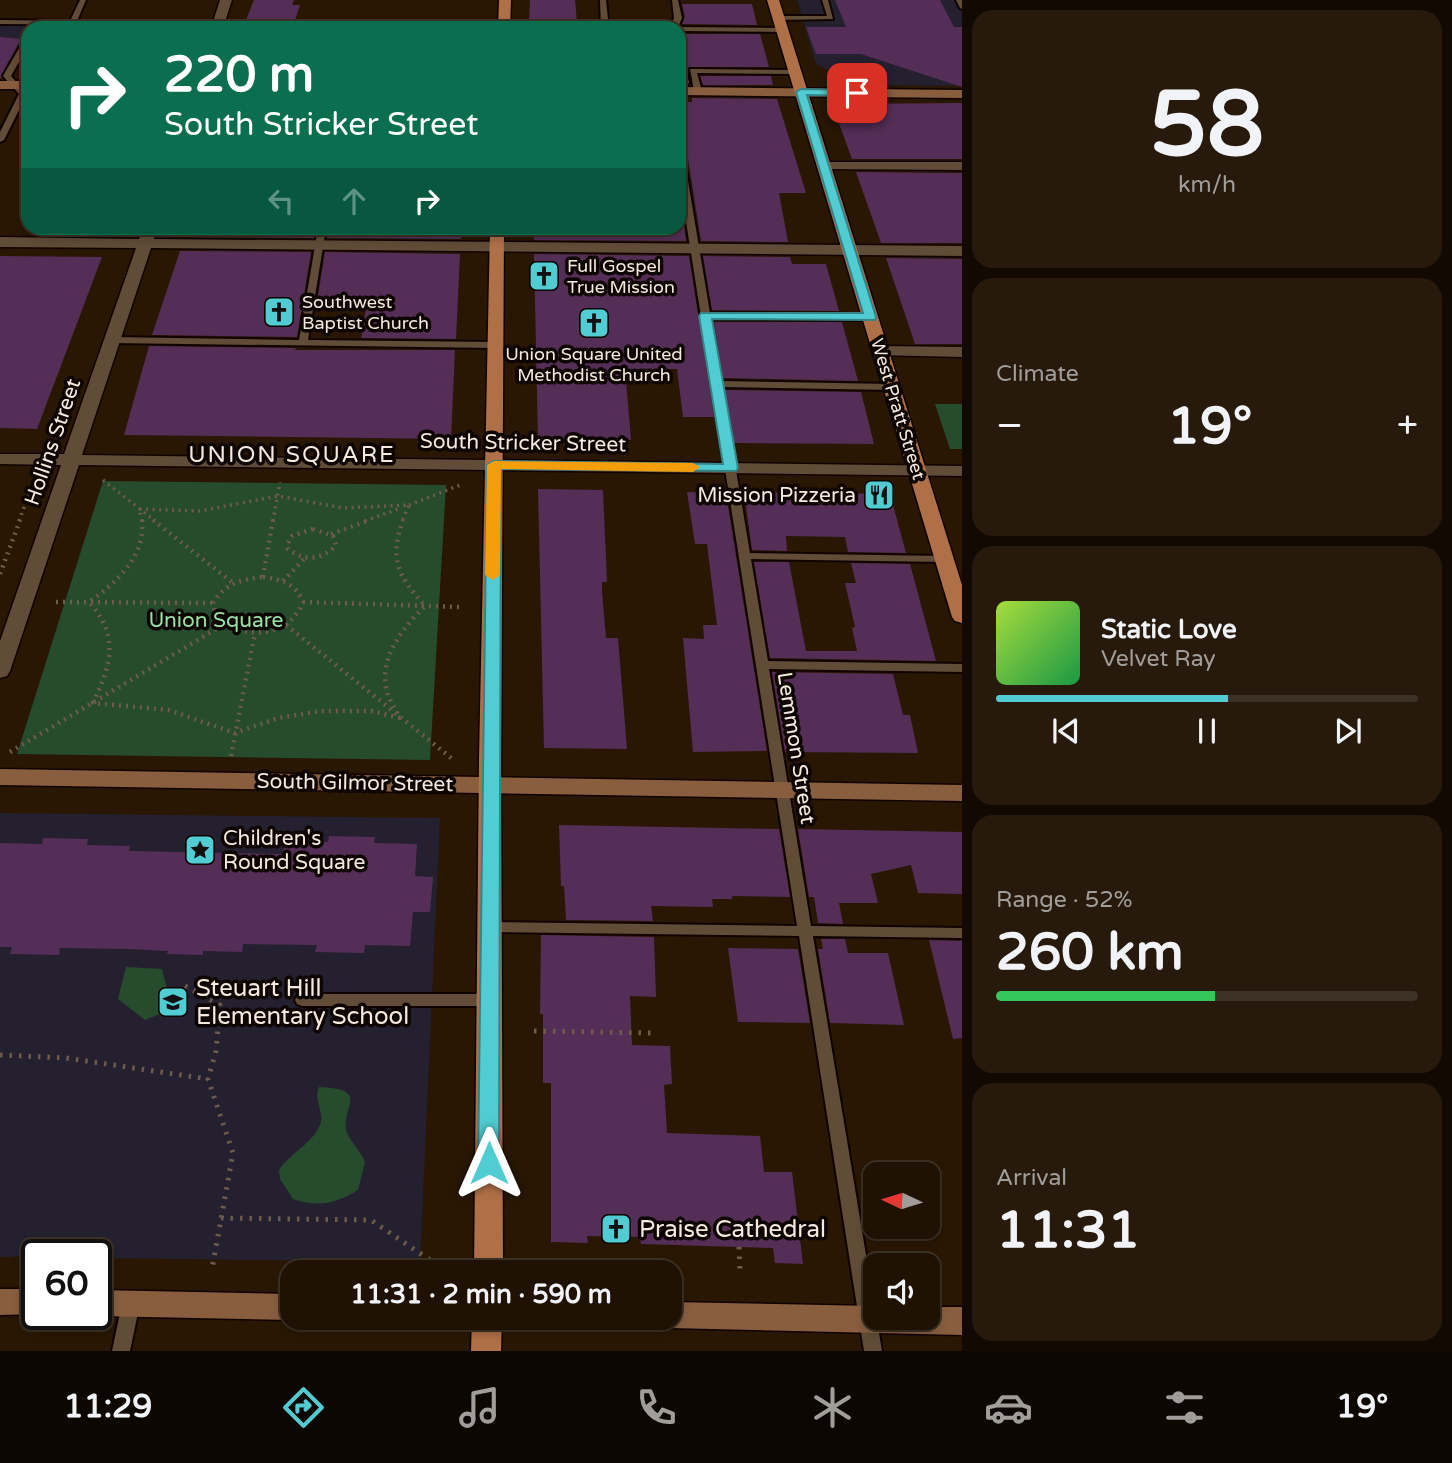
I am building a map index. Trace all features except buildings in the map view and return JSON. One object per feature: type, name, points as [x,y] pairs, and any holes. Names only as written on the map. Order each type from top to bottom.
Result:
[{"type":"main road","points":[[504,21],[505,0]]},
{"type":"main road","name":"West Pratt Street","points":[[773,0],[962,617]]},
{"type":"main road","points":[[488,1260],[490,786],[497,235]]},
{"type":"main road","points":[[486,1351],[487,1330]]},
{"type":"street","points":[[219,21],[226,0]]},
{"type":"street","points":[[0,85],[21,85]]},
{"type":"street","points":[[686,91],[962,94]]},
{"type":"street","points":[[824,166],[962,166]]},
{"type":"street","points":[[0,242],[147,236],[319,245],[962,251]]},
{"type":"street","name":"Hollins Street","points":[[0,671],[147,236]]},
{"type":"street","points":[[881,351],[962,352]]},
{"type":"street","name":"South Stricker Street","points":[[0,459],[962,471]]},
{"type":"street","name":"South Gilmor Street","points":[[0,777],[962,793]]},
{"type":"street","points":[[0,1302],[21,1302]]},
{"type":"street","points":[[112,1303],[280,1307]]},
{"type":"street","points":[[682,1315],[863,1319]]},
{"type":"street","points":[[940,1321],[962,1321]]},
{"type":"lane","points":[[73,21],[83,0]]},
{"type":"lane","points":[[603,0],[604,21]]},
{"type":"lane","points":[[675,0],[678,21]]},
{"type":"lane","points":[[686,29],[780,24],[831,18],[825,0]]},
{"type":"lane","points":[[958,0],[962,7]]},
{"type":"lane","points":[[0,22],[21,24]]},
{"type":"lane","points":[[21,52],[7,76],[21,85]]},
{"type":"lane","points":[[698,91],[693,71],[795,72]]},
{"type":"lane","points":[[0,140],[21,98]]},
{"type":"lane","name":"Lemmon Street","points":[[686,193],[863,1288]]},
{"type":"lane","points":[[303,342],[321,235]]},
{"type":"lane","points":[[706,316],[870,317]]},
{"type":"lane","points":[[111,340],[496,345]]},
{"type":"lane","points":[[716,384],[892,387]]},
{"type":"lane","points":[[745,556],[944,559]]},
{"type":"lane","points":[[762,665],[962,668]]},
{"type":"lane","points":[[490,927],[962,933]]},
{"type":"lane","points":[[302,1000],[490,1000]]},
{"type":"lane","points":[[121,1351],[131,1304]]},
{"type":"lane","name":"Lemmon Street","points":[[870,1330],[873,1351]]},
{"type":"path","points":[[0,574],[36,474]]},
{"type":"path","points":[[97,475],[233,583]]},
{"type":"path","points":[[263,577],[281,478]]},
{"type":"path","points":[[331,534],[464,484]]},
{"type":"path","points":[[139,509],[200,511],[278,496],[336,509],[363,510],[409,505]]},
{"type":"path","points":[[409,505],[396,537],[393,553],[409,589],[425,606]]},
{"type":"path","points":[[89,602],[115,581],[130,563],[145,526],[139,509]]},
{"type":"path","points":[[313,529],[331,534],[336,540],[333,550],[321,557],[305,558],[288,549],[287,545],[292,536],[313,529]]},
{"type":"path","points":[[283,581],[305,558]]},
{"type":"path","points":[[263,577],[283,581],[296,589],[303,602],[302,611],[286,625],[255,633],[231,630],[223,625],[212,611],[216,596],[233,583],[263,577]]},
{"type":"path","points":[[56,602],[213,603]]},
{"type":"path","points":[[89,602],[99,611],[106,623],[110,639],[104,679],[93,703]]},
{"type":"path","points":[[303,602],[459,607]]},
{"type":"path","points":[[400,718],[386,689],[385,671],[391,650],[425,606]]},
{"type":"path","points":[[10,752],[223,625]]},
{"type":"path","points":[[286,625],[458,764]]},
{"type":"path","points":[[231,756],[255,633]]},
{"type":"path","points":[[93,703],[168,710],[236,733],[278,718],[321,710],[370,711],[400,718]]},
{"type":"path","points":[[185,986],[220,1005],[216,1051],[208,1079],[233,1153],[212,1269]]},
{"type":"path","points":[[534,1031],[653,1033]]},
{"type":"path","points":[[0,1055],[66,1058],[208,1079]]},
{"type":"path","points":[[221,1218],[370,1220],[430,1260]]},
{"type":"path","points":[[738,1247],[740,1271]]},
{"type":"shaded area","points":[[797,0],[962,0],[962,86],[878,85],[838,76],[816,64]]},
{"type":"shaded area","points":[[0,21],[21,21],[21,48],[3,78],[0,78]]},
{"type":"shaded area","points":[[0,813],[440,818],[420,1260],[112,1258],[112,1239],[21,1239],[21,1257],[0,1257]]},
{"type":"green space","points":[[935,404],[962,404],[962,449],[950,449]]},
{"type":"green space","name":"Union Square","points":[[103,481],[446,485],[430,760],[17,754]]},
{"type":"green space","points":[[126,967],[162,969],[168,993],[167,1011],[145,1020],[118,999]]},
{"type":"green space","points":[[319,1087],[345,1092],[349,1096],[347,1133],[365,1162],[358,1190],[335,1201],[319,1204],[293,1199],[280,1179],[279,1170],[312,1138],[320,1125],[317,1096]]},
{"type":"slow traffic","points":[[493,575],[494,465],[693,467]]},
{"type":"place","name":"Full Gospel True Mission","points":[[544,276]]},
{"type":"place","name":"Southwest Baptist Church","points":[[279,312]]},
{"type":"place","name":"Union Square United Methodist Church","points":[[594,323]]},
{"type":"place","name":"Mission Pizzeria","points":[[879,495]]},
{"type":"place","name":"Children's Round Square","points":[[200,850]]},
{"type":"place","name":"Steuart Hill Elementary School","points":[[173,1002]]},
{"type":"place","name":"Praise Cathedral","points":[[616,1229]]},
{"type":"district","name":"UNION SQUARE","points":[[292,455]]},
{"type":"route","points":[[489,1163],[494,465],[731,468],[706,316],[870,317],[801,92],[857,93]]}]
